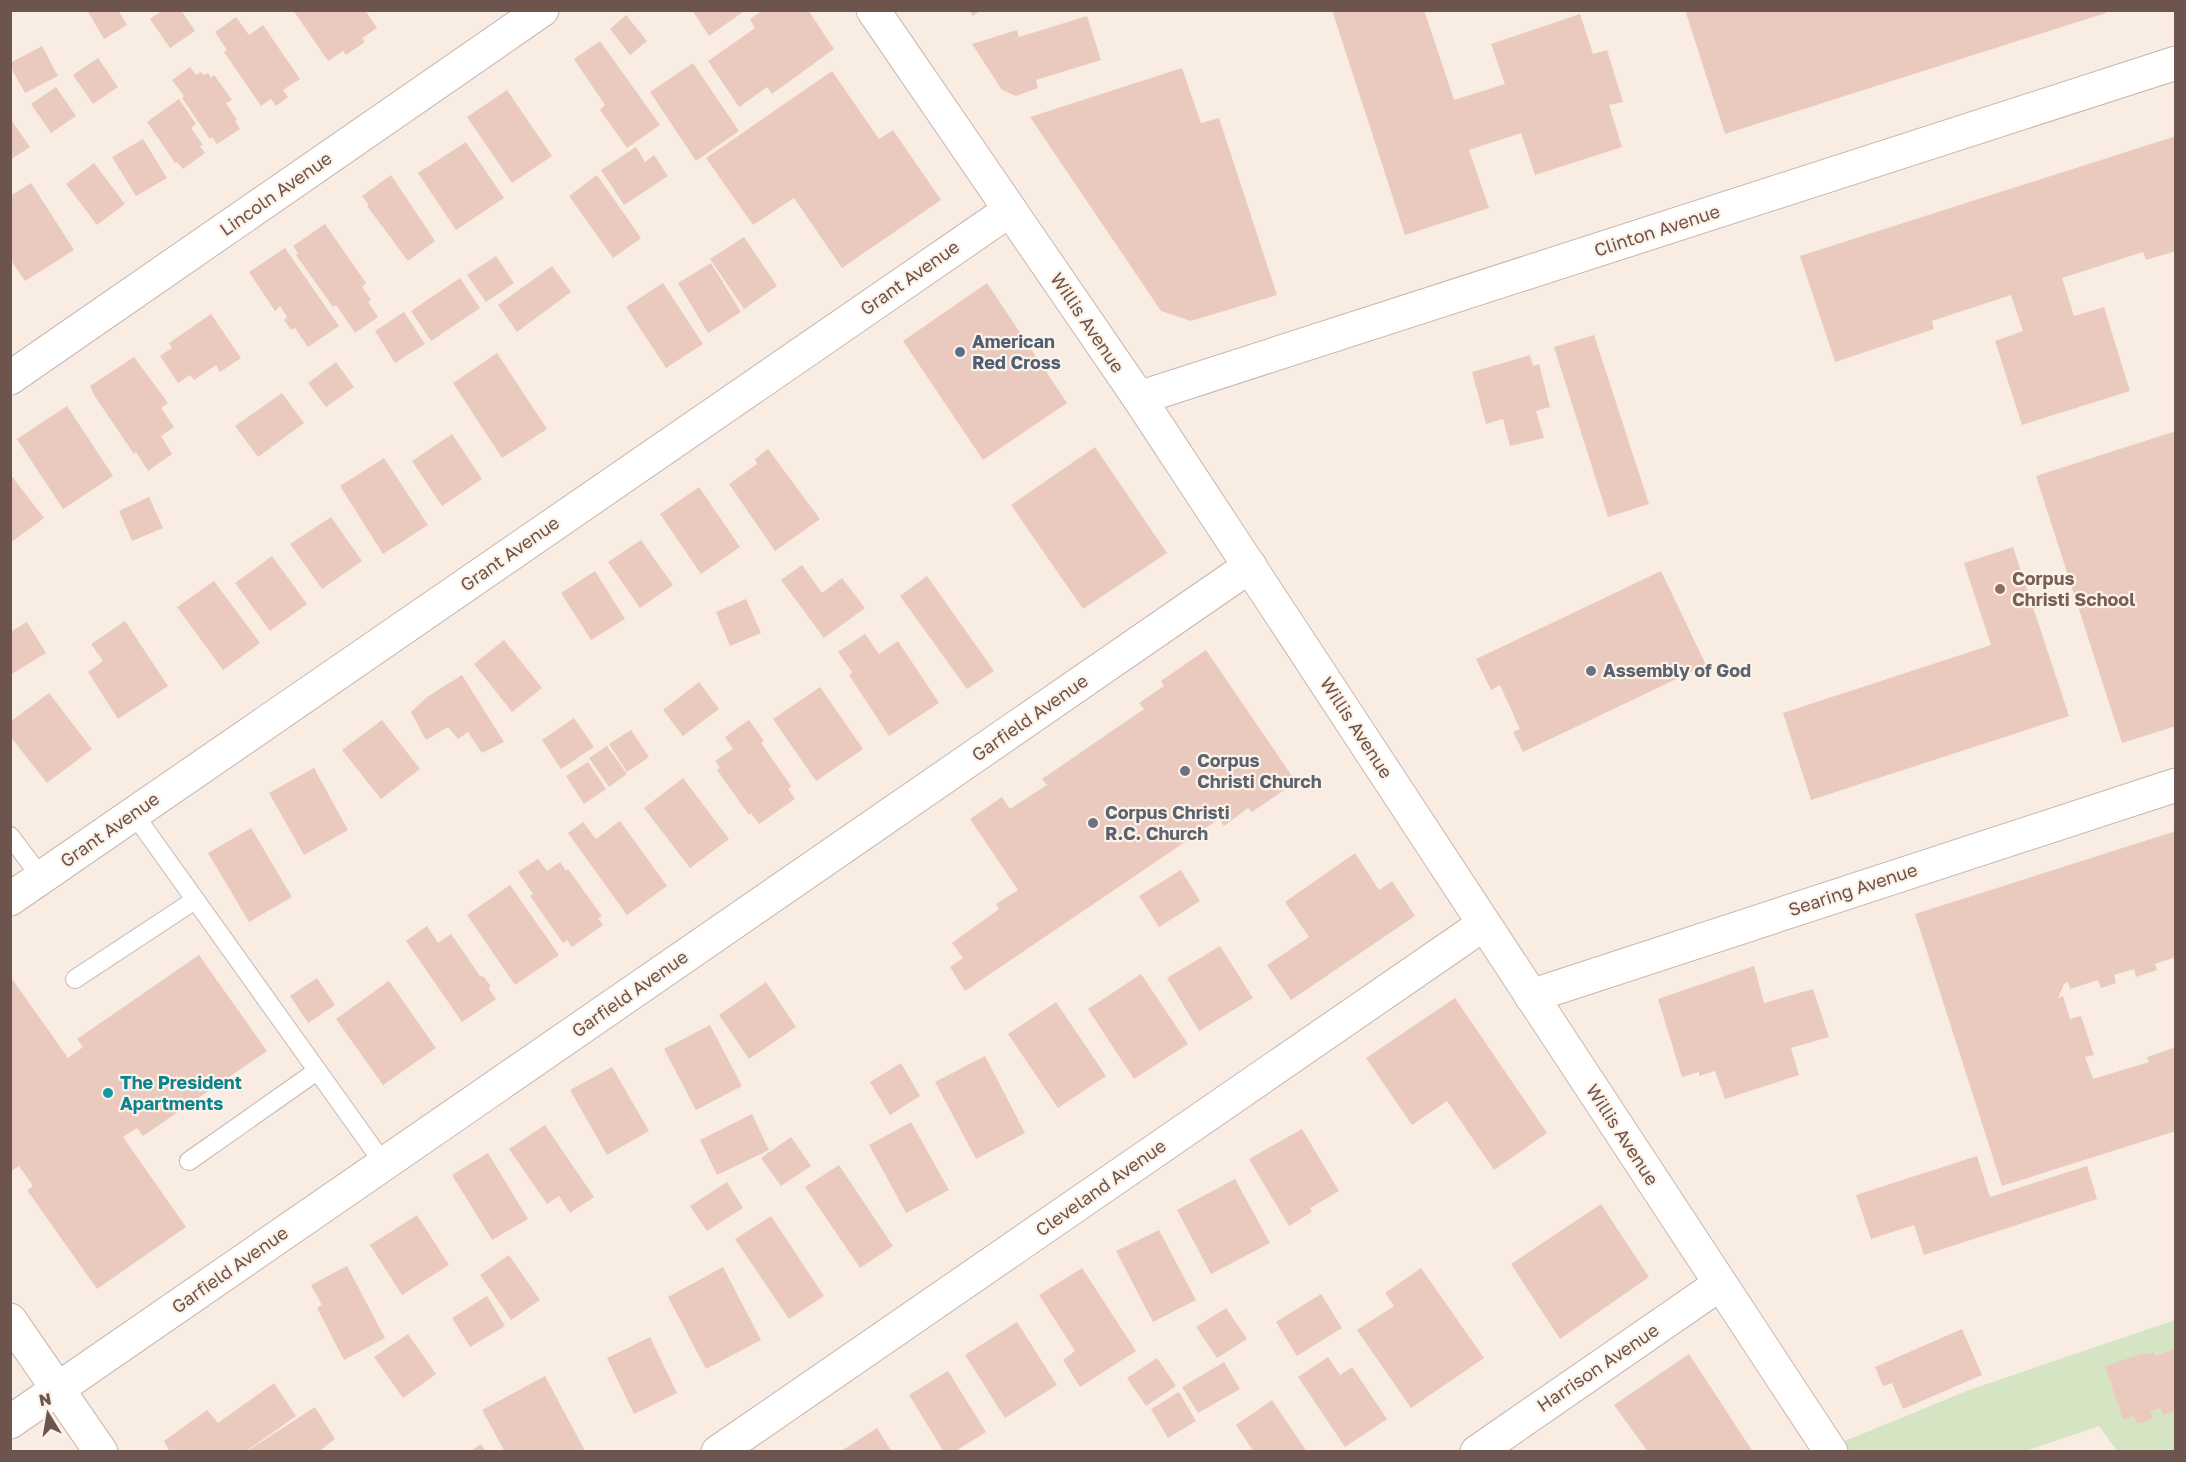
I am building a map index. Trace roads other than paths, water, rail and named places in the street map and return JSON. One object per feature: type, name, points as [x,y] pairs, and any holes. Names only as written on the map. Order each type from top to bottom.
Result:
[{"type":"street","name":"Lincoln Avenue","points":[[10,378],[542,10]]},
{"type":"street","name":"Willis Avenue","points":[[873,10],[1139,398],[1830,1452]]},
{"type":"street","name":"Clinton Avenue","points":[[1139,398],[2175,63]]},
{"type":"street","name":"Grant Avenue","points":[[10,899],[1010,210]]},
{"type":"street","name":"Garfield Avenue","points":[[10,1422],[1250,566]]},
{"type":"street","name":"Searing Avenue","points":[[1531,996],[2175,785]]},
{"type":"street","name":"Cleveland Avenue","points":[[718,1452],[1484,924]]},
{"type":"street","name":"Harrison Avenue","points":[[1477,1452],[1720,1284]]},
{"type":"street","points":[[10,1320],[101,1452]]},
{"type":"lane","points":[[134,814],[384,1164]]},
{"type":"lane","points":[[10,836],[41,877]]},
{"type":"lane","points":[[75,979],[195,900]]},
{"type":"lane","points":[[189,1161],[317,1071]]},
{"type":"place","name":"American Red Cross","points":[[960,352]]},
{"type":"place","name":"Corpus Christi School","points":[[2000,589]]},
{"type":"place","name":"Assembly of God","points":[[1591,671]]},
{"type":"place","name":"Corpus Christi Church","points":[[1185,771]]},
{"type":"place","name":"Corpus Christi R.C. Church","points":[[1093,823]]},
{"type":"place","name":"The President Apartments","points":[[108,1093]]}]
